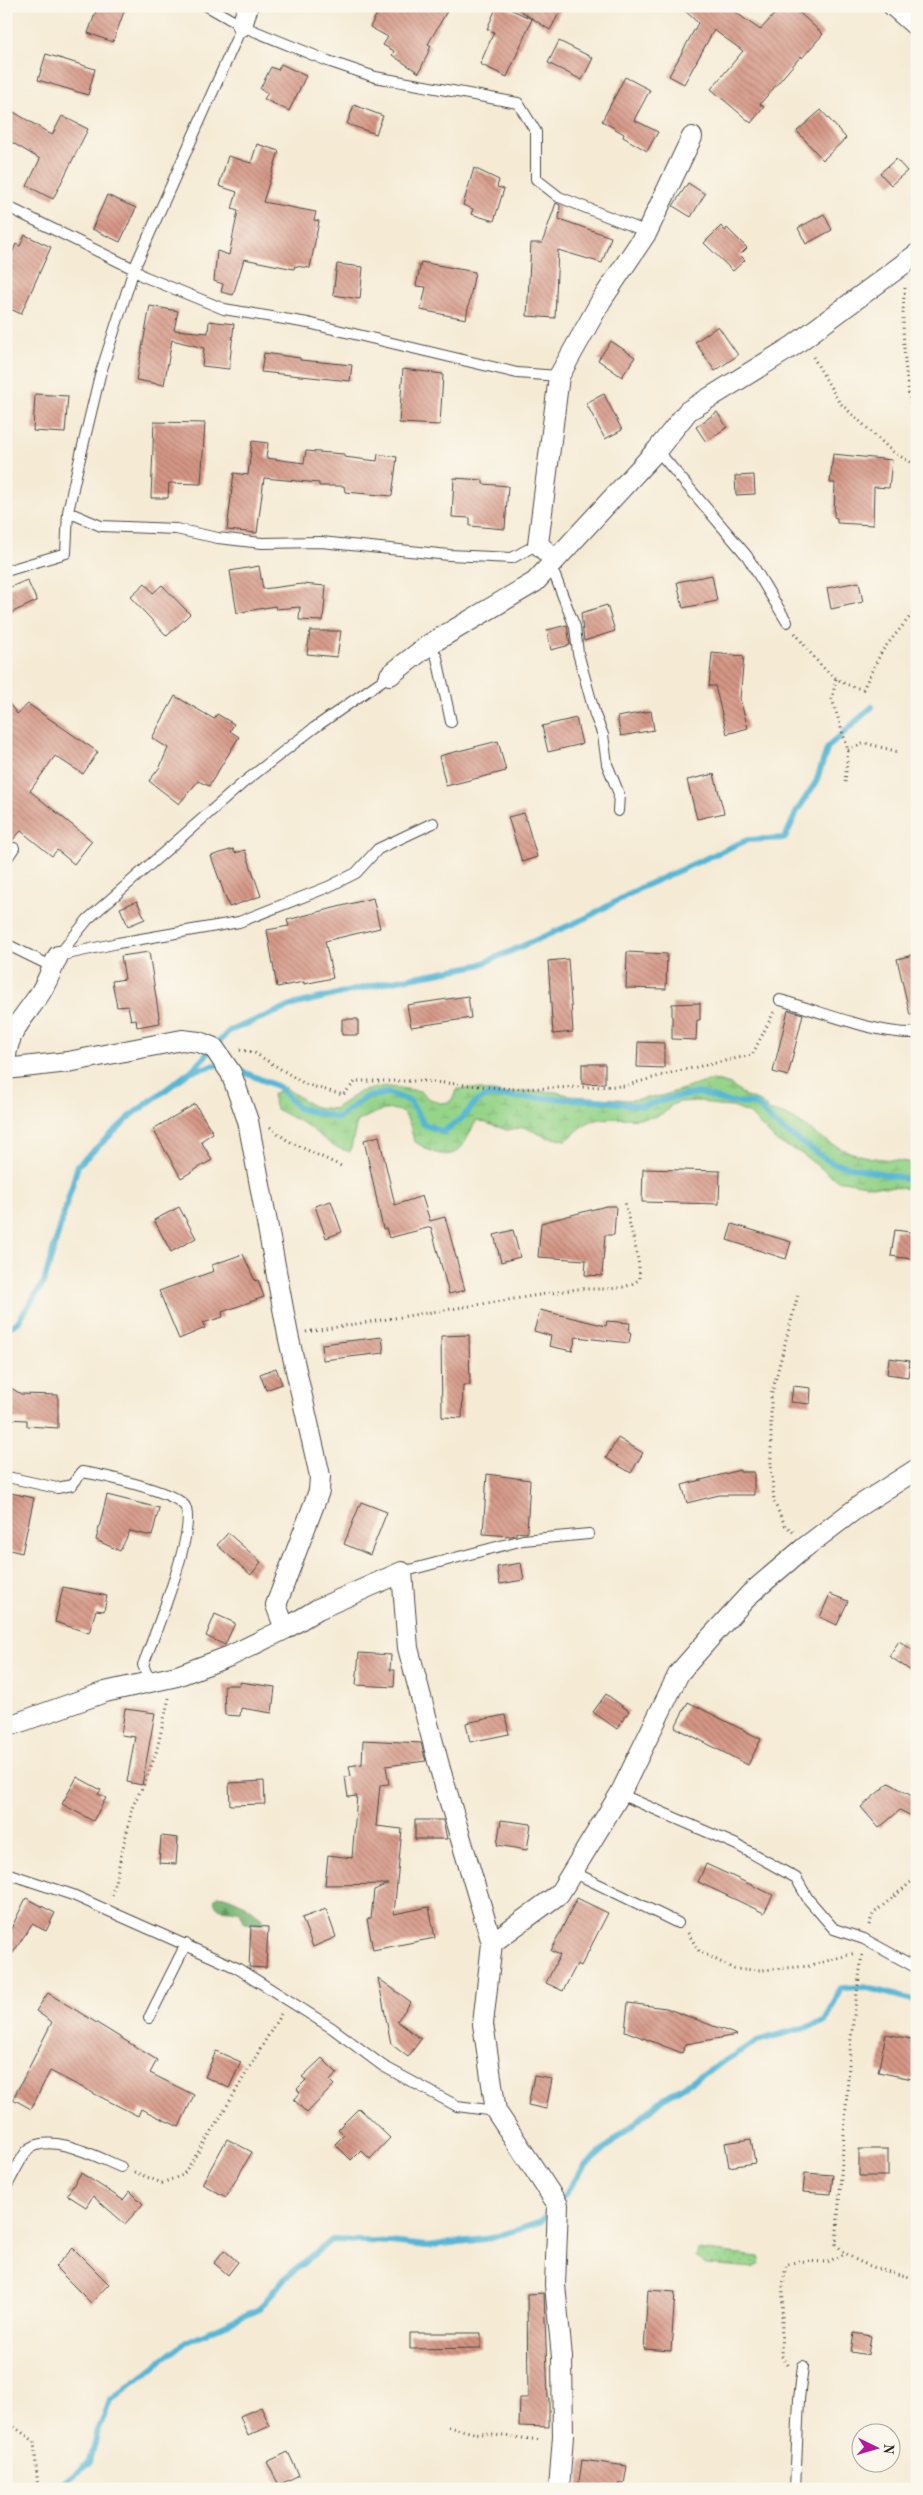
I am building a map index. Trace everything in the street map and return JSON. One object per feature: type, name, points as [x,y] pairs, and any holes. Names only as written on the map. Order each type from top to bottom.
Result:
[{"type":"street","points":[[242,26],[248,6]]},
{"type":"street","points":[[893,6],[917,27]]},
{"type":"street","points":[[552,563],[538,544],[559,376],[601,300],[646,232],[692,137]]},
{"type":"street","points":[[390,675],[430,644],[535,582],[657,450],[688,411],[802,339],[917,254]]},
{"type":"street","points":[[6,1056],[8,1044],[18,1022],[38,997],[55,962]]},
{"type":"street","points":[[6,1069],[68,1062],[182,1040],[207,1044],[214,1048],[231,1073],[248,1121],[288,1335],[320,1476],[320,1491],[276,1606],[285,1629]]},
{"type":"street","points":[[492,1944],[559,1894],[620,1794],[679,1673],[751,1593],[862,1504],[917,1469]]},
{"type":"street","points":[[6,1728],[105,1692],[159,1680],[230,1656],[285,1629],[318,1609],[402,1572],[408,1648],[440,1769],[492,1944],[483,2024],[496,2111],[558,2205],[555,2285],[562,2357],[563,2442],[559,2489]]},
{"type":"lane","points":[[207,6],[242,26],[328,61],[375,77],[518,103],[536,132],[536,179],[559,197],[646,232]]},
{"type":"lane","points":[[6,570],[66,553],[68,512],[100,375],[134,269],[242,26]]},
{"type":"lane","points":[[6,206],[134,269],[143,276],[224,309],[308,323],[517,373],[559,376]]},
{"type":"lane","points":[[657,450],[747,556],[787,622]]},
{"type":"lane","points":[[68,512],[101,526],[176,529],[218,538],[262,543],[321,542],[449,555],[512,558],[538,544]]},
{"type":"lane","points":[[552,563],[555,576],[575,627],[578,653],[595,715],[603,734],[607,764],[619,794],[618,812]]},
{"type":"lane","points":[[430,644],[437,658],[451,722]]},
{"type":"lane","points":[[55,962],[88,919],[243,783],[314,728],[390,675]]},
{"type":"lane","points":[[6,944],[55,962],[118,943],[239,922],[328,887],[356,873],[378,849],[433,823]]},
{"type":"lane","points":[[6,860],[14,848]]},
{"type":"lane","points":[[780,1000],[870,1028],[904,1034],[917,1033]]},
{"type":"lane","points":[[12,1478],[57,1488],[72,1485],[82,1472],[106,1476],[167,1495],[183,1504],[189,1514],[188,1529],[171,1590],[143,1665],[159,1680]]},
{"type":"lane","points":[[402,1572],[523,1540],[589,1534]]},
{"type":"lane","points":[[620,1794],[737,1845],[796,1878],[808,1899],[834,1929],[864,1939],[917,1968]]},
{"type":"lane","points":[[573,1872],[678,1923]]},
{"type":"lane","points":[[6,1873],[73,1895],[107,1912],[186,1944],[236,1968],[332,2028],[384,2066],[457,2106],[496,2111]]},
{"type":"lane","points":[[149,2018],[186,1944]]},
{"type":"lane","points":[[6,2187],[26,2151],[48,2144],[63,2144],[122,2167]]},
{"type":"lane","points":[[795,2489],[799,2399],[803,2366]]},
{"type":"path","points":[[908,281],[904,290],[904,334],[911,411],[917,424]]},
{"type":"path","points":[[802,339],[839,402],[893,452],[917,466]]},
{"type":"path","points":[[787,622],[826,672],[848,687],[862,689],[882,651],[917,608]]},
{"type":"path","points":[[836,679],[832,699],[848,750],[845,782]]},
{"type":"path","points":[[848,750],[865,743],[899,752]]},
{"type":"path","points":[[217,1053],[230,1049],[253,1052],[305,1084],[343,1095],[356,1081],[423,1081],[510,1088],[624,1086],[674,1072],[752,1055],[780,1000]]},
{"type":"path","points":[[248,1121],[264,1123],[288,1141],[341,1166]]},
{"type":"path","points":[[288,1335],[577,1289],[617,1288],[634,1284],[640,1278],[639,1262],[629,1226],[625,1201]]},
{"type":"path","points":[[798,1295],[771,1396],[771,1465],[774,1502],[785,1525],[809,1545]]},
{"type":"path","points":[[107,1912],[132,1805],[145,1782],[161,1735],[170,1699],[159,1680]]},
{"type":"path","points":[[864,1939],[873,1914],[917,1877]]},
{"type":"path","points":[[678,1923],[690,1935],[699,1951],[734,1969],[763,1970],[809,1966],[862,1951],[851,2038],[836,2244],[845,2254],[872,2267],[917,2279]]},
{"type":"path","points":[[122,2167],[162,2183],[183,2175],[214,2128],[289,2001]]},
{"type":"path","points":[[803,2366],[786,2365],[781,2355],[783,2287],[786,2265],[799,2261],[827,2262],[845,2254]]},
{"type":"path","points":[[6,2421],[34,2440],[38,2489]]},
{"type":"path","points":[[448,2427],[474,2433],[563,2442]]},
{"type":"green space","points":[[712,1080],[731,1085],[746,1097],[761,1102],[769,1111],[778,1112],[794,1119],[822,1139],[846,1151],[868,1157],[917,1165],[917,1189],[872,1186],[837,1180],[799,1152],[777,1142],[748,1113],[733,1107],[717,1106],[701,1101],[680,1102],[671,1105],[665,1112],[656,1116],[597,1120],[587,1123],[566,1140],[546,1137],[524,1127],[507,1130],[477,1120],[458,1151],[446,1155],[426,1149],[414,1141],[407,1118],[396,1110],[375,1113],[357,1122],[350,1152],[333,1146],[306,1125],[276,1109],[272,1095],[284,1087],[314,1107],[334,1109],[359,1092],[384,1086],[420,1091],[428,1098],[440,1103],[450,1102],[458,1089],[471,1088],[504,1094],[526,1091],[556,1092],[572,1096],[631,1100],[661,1096]]},
{"type":"green space","points":[[219,1895],[243,1904],[255,1912],[263,1921],[261,1924],[245,1923],[240,1912],[221,1909],[214,1899]]},
{"type":"green space","points":[[698,2250],[758,2257],[760,2263],[753,2268],[706,2264],[696,2256]]},
{"type":"building","points":[[98,6],[126,6],[113,42],[88,33]]},
{"type":"building","points":[[381,6],[450,6],[428,44],[431,46],[419,73],[392,55],[394,51],[383,45],[388,37],[370,27]]},
{"type":"building","points":[[497,6],[503,6],[532,19],[507,77],[480,64],[494,32],[487,29]]},
{"type":"building","points":[[513,6],[563,6],[550,30]]},
{"type":"building","points":[[680,6],[727,6],[760,30],[782,6],[792,6],[823,34],[802,58],[801,56],[760,104],[764,107],[751,123],[711,89],[743,51],[714,30],[684,84],[669,76],[698,23]]},
{"type":"building","points":[[559,41],[593,58],[582,80],[548,63]]},
{"type":"building","points":[[46,54],[95,69],[88,95],[38,80]]},
{"type":"building","points":[[281,64],[306,76],[289,111],[264,99],[268,93],[260,89],[271,67],[278,70]]},
{"type":"building","points":[[625,77],[650,90],[634,120],[658,132],[647,151],[623,137],[624,134],[602,121]]},
{"type":"building","points":[[354,105],[383,116],[376,134],[347,124]]},
{"type":"building","points":[[821,110],[846,138],[823,160],[797,131]]},
{"type":"building","points":[[12,111],[52,135],[62,116],[88,129],[53,199],[27,186],[40,159],[6,139],[6,120]]},
{"type":"building","points":[[257,144],[279,151],[263,202],[316,212],[314,220],[319,221],[310,268],[295,266],[294,269],[244,259],[233,295],[221,292],[223,284],[214,281],[217,251],[229,255],[238,211],[232,209],[237,192],[219,186],[228,156],[251,163]]},
{"type":"building","points":[[896,159],[907,171],[891,185],[880,173]]},
{"type":"building","points":[[474,168],[499,180],[497,187],[504,189],[494,221],[471,214],[473,209],[463,205]]},
{"type":"building","points":[[688,183],[705,194],[691,217],[673,206]]},
{"type":"building","points":[[107,195],[136,208],[120,242],[92,229]]},
{"type":"building","points":[[556,203],[560,205],[559,219],[611,237],[602,263],[558,250],[555,318],[527,316],[531,243],[542,243]]},
{"type":"building","points":[[824,214],[832,230],[806,244],[798,228]]},
{"type":"building","points":[[721,226],[725,231],[727,228],[747,248],[740,255],[745,260],[733,271],[704,243]]},
{"type":"building","points":[[25,235],[51,247],[21,314],[6,307],[6,266],[16,244],[20,246]]},
{"type":"building","points":[[421,262],[475,272],[466,319],[421,310],[426,287],[416,286]]},
{"type":"building","points":[[337,264],[363,267],[360,299],[333,295]]},
{"type":"building","points":[[150,306],[178,311],[174,330],[208,333],[209,321],[234,324],[229,369],[202,366],[204,348],[172,340],[164,385],[136,380]]},
{"type":"building","points":[[718,326],[738,355],[715,371],[695,342]]},
{"type":"building","points":[[611,341],[635,357],[622,377],[598,360]]},
{"type":"building","points":[[264,353],[300,358],[300,360],[352,365],[350,381],[261,372]]},
{"type":"building","points":[[403,369],[443,374],[440,425],[399,423]]},
{"type":"building","points":[[35,394],[68,396],[65,433],[33,431]]},
{"type":"building","points":[[604,394],[622,430],[605,439],[586,403]]},
{"type":"building","points":[[717,412],[727,427],[706,442],[696,427]]},
{"type":"building","points":[[154,422],[205,423],[201,484],[169,483],[168,498],[151,498]]},
{"type":"building","points":[[252,441],[268,443],[266,458],[304,463],[306,451],[344,454],[344,457],[377,461],[378,454],[397,457],[392,496],[345,492],[344,486],[319,486],[319,483],[264,478],[257,533],[227,530],[234,473],[248,475]]},
{"type":"building","points":[[833,454],[892,460],[889,488],[874,487],[873,525],[837,523],[837,518],[834,517],[835,483],[830,483]]},
{"type":"building","points":[[754,475],[755,494],[736,495],[735,476]]},
{"type":"building","points":[[454,478],[483,480],[483,484],[508,486],[505,529],[470,526],[470,518],[452,517]]},
{"type":"building","points":[[259,566],[263,589],[302,584],[326,586],[323,621],[299,620],[300,607],[276,609],[275,606],[237,613],[230,571]]},
{"type":"building","points":[[712,575],[717,601],[683,608],[677,582]]},
{"type":"building","points":[[27,580],[37,601],[6,615],[6,589]]},
{"type":"building","points":[[859,582],[863,602],[831,609],[827,588]]},
{"type":"building","points":[[145,583],[153,593],[162,585],[190,614],[167,636],[130,597]]},
{"type":"building","points":[[607,605],[615,631],[584,641],[581,613]]},
{"type":"building","points":[[567,625],[570,645],[551,650],[547,630]]},
{"type":"building","points":[[310,631],[341,631],[337,657],[307,654]]},
{"type":"building","points":[[712,653],[744,656],[740,699],[748,728],[727,734],[715,686],[709,686]]},
{"type":"building","points":[[175,696],[214,719],[217,714],[234,724],[230,731],[239,737],[209,786],[198,781],[179,804],[149,781],[160,767],[168,748],[152,738]]},
{"type":"building","points":[[6,699],[17,714],[28,704],[98,752],[83,774],[55,756],[30,791],[92,841],[74,864],[57,850],[52,856],[21,831],[6,847]]},
{"type":"building","points":[[651,711],[654,730],[621,736],[617,717]]},
{"type":"building","points":[[576,718],[582,744],[548,752],[542,726]]},
{"type":"building","points":[[498,741],[506,771],[446,786],[439,756]]},
{"type":"building","points":[[714,774],[724,813],[697,819],[687,780]]},
{"type":"building","points":[[524,813],[537,857],[522,862],[508,817]]},
{"type":"building","points":[[233,849],[235,853],[245,850],[261,896],[229,907],[211,856]]},
{"type":"building","points":[[373,898],[380,928],[325,941],[333,978],[277,987],[267,930],[289,926],[287,920]]},
{"type":"building","points":[[137,901],[145,919],[128,926],[120,908]]},
{"type":"building","points":[[149,952],[160,1023],[137,1027],[136,1019],[131,1020],[128,1006],[117,1007],[112,981],[125,979],[121,956]]},
{"type":"building","points":[[627,952],[667,954],[666,989],[626,988]]},
{"type":"building","points":[[917,954],[917,1014],[910,1015],[897,959]]},
{"type":"building","points":[[568,959],[573,1032],[553,1034],[548,961]]},
{"type":"building","points":[[468,996],[471,1018],[411,1027],[407,1005]]},
{"type":"building","points":[[700,1003],[700,1020],[697,1020],[696,1040],[672,1039],[672,1004]]},
{"type":"building","points":[[788,1010],[803,1014],[788,1076],[773,1072]]},
{"type":"building","points":[[342,1019],[358,1019],[358,1035],[342,1035]]},
{"type":"building","points":[[638,1042],[664,1043],[664,1068],[637,1067]]},
{"type":"building","points":[[582,1064],[605,1064],[605,1083],[582,1084]]},
{"type":"building","points":[[195,1104],[213,1133],[201,1141],[212,1160],[181,1178],[153,1129]]},
{"type":"building","points":[[379,1136],[395,1205],[422,1196],[430,1221],[445,1217],[465,1290],[449,1294],[431,1227],[389,1238],[386,1228],[383,1229],[364,1140]]},
{"type":"building","points":[[643,1169],[720,1171],[719,1204],[642,1202]]},
{"type":"building","points":[[331,1201],[342,1232],[326,1238],[315,1206]]},
{"type":"building","points":[[606,1206],[616,1206],[614,1235],[605,1235],[602,1276],[585,1275],[586,1260],[538,1257],[541,1223]]},
{"type":"building","points":[[179,1207],[196,1238],[171,1252],[154,1220]]},
{"type":"building","points":[[732,1224],[791,1242],[786,1259],[727,1240]]},
{"type":"building","points":[[513,1230],[520,1257],[501,1262],[494,1235]]},
{"type":"building","points":[[895,1230],[917,1233],[917,1260],[891,1256]]},
{"type":"building","points":[[243,1254],[255,1281],[258,1280],[264,1297],[222,1312],[223,1317],[203,1323],[205,1328],[179,1339],[159,1291],[214,1271],[212,1265]]},
{"type":"building","points":[[540,1310],[606,1326],[607,1321],[630,1323],[629,1343],[576,1337],[572,1351],[549,1346],[551,1336],[534,1331]]},
{"type":"building","points":[[469,1335],[470,1385],[463,1385],[462,1418],[442,1417],[441,1336]]},
{"type":"building","points":[[382,1337],[384,1353],[323,1360],[322,1344]]},
{"type":"building","points":[[889,1358],[910,1361],[908,1377],[887,1374]]},
{"type":"building","points":[[276,1368],[282,1384],[266,1390],[260,1374]]},
{"type":"building","points":[[6,1385],[21,1394],[58,1395],[58,1428],[27,1426],[27,1420],[6,1419]]},
{"type":"building","points":[[793,1386],[811,1388],[810,1404],[791,1402]]},
{"type":"building","points":[[618,1438],[643,1453],[631,1473],[606,1458]]},
{"type":"building","points":[[740,1470],[740,1472],[754,1472],[754,1495],[719,1495],[687,1503],[682,1485]]},
{"type":"building","points":[[487,1474],[530,1480],[527,1533],[516,1532],[516,1535],[511,1536],[483,1534]]},
{"type":"building","points":[[6,1492],[34,1498],[22,1553],[6,1549]]},
{"type":"building","points":[[107,1495],[159,1508],[152,1536],[130,1531],[120,1551],[96,1540]]},
{"type":"building","points":[[361,1502],[387,1512],[370,1555],[344,1544]]},
{"type":"building","points":[[228,1533],[261,1562],[251,1575],[217,1545]]},
{"type":"building","points":[[521,1563],[524,1580],[500,1584],[497,1567]]},
{"type":"building","points":[[63,1587],[107,1596],[104,1611],[96,1610],[89,1633],[55,1622]]},
{"type":"building","points":[[830,1594],[848,1601],[837,1625],[820,1617]]},
{"type":"building","points":[[215,1614],[235,1623],[225,1645],[206,1636]]},
{"type":"building","points":[[899,1641],[917,1653],[917,1675],[889,1656]]},
{"type":"building","points":[[359,1653],[391,1655],[390,1670],[395,1670],[394,1687],[356,1685]]},
{"type":"building","points":[[240,1682],[275,1687],[272,1713],[241,1708],[240,1716],[225,1715],[224,1685],[240,1685]]},
{"type":"building","points":[[606,1694],[629,1711],[617,1729],[593,1712]]},
{"type":"building","points":[[688,1702],[761,1739],[748,1765],[675,1727]]},
{"type":"building","points":[[125,1709],[155,1713],[142,1785],[127,1782],[135,1737],[121,1735]]},
{"type":"building","points":[[505,1715],[509,1734],[470,1742],[466,1723]]},
{"type":"building","points":[[363,1740],[421,1743],[426,1761],[386,1766],[389,1784],[380,1785],[376,1826],[402,1829],[394,1914],[429,1907],[435,1938],[373,1950],[367,1919],[371,1918],[374,1890],[388,1884],[325,1885],[328,1855],[352,1858],[357,1796],[348,1797],[345,1777],[351,1776],[349,1766],[362,1764]]},
{"type":"building","points":[[77,1777],[101,1790],[98,1794],[106,1798],[93,1821],[62,1804]]},
{"type":"building","points":[[264,1781],[265,1804],[230,1805],[229,1783]]},
{"type":"building","points":[[889,1783],[917,1799],[917,1819],[900,1810],[879,1828],[861,1807]]},
{"type":"building","points":[[415,1820],[443,1820],[447,1839],[415,1839]]},
{"type":"building","points":[[501,1820],[531,1824],[527,1850],[497,1845]]},
{"type":"building","points":[[161,1836],[178,1838],[176,1864],[159,1863]]},
{"type":"building","points":[[706,1864],[773,1895],[764,1913],[698,1882]]},
{"type":"building","points":[[26,1898],[55,1913],[46,1931],[32,1924],[7,1962],[6,1939]]},
{"type":"building","points":[[577,1898],[608,1913],[581,1966],[577,1964],[563,1991],[546,1983],[560,1955],[551,1951]]},
{"type":"building","points":[[326,1909],[336,1937],[313,1947],[302,1918]]},
{"type":"building","points":[[251,1926],[268,1927],[266,1968],[249,1967]]},
{"type":"building","points":[[378,1978],[411,2002],[397,2021],[421,2039],[408,2057],[391,2044]]},
{"type":"building","points":[[48,1993],[157,2060],[150,2073],[194,2095],[179,2127],[141,2109],[138,2116],[50,2071],[31,2109],[13,2099],[52,2022],[36,2011]]},
{"type":"building","points":[[628,2003],[666,2008],[737,2035],[686,2044],[682,2053],[625,2031]]},
{"type":"building","points":[[886,2034],[917,2040],[917,2080],[878,2072]]},
{"type":"building","points":[[216,2051],[241,2062],[229,2088],[205,2077]]},
{"type":"building","points":[[322,2058],[337,2073],[330,2081],[334,2085],[307,2113],[294,2100],[300,2093],[297,2089],[306,2080],[302,2077]]},
{"type":"building","points":[[534,2076],[552,2079],[546,2109],[528,2105]]},
{"type":"building","points":[[359,2108],[390,2138],[370,2159],[361,2150],[351,2160],[335,2144],[344,2135],[338,2129]]},
{"type":"building","points":[[227,2139],[252,2152],[226,2197],[202,2184]]},
{"type":"building","points":[[751,2139],[755,2163],[729,2167],[725,2143]]},
{"type":"building","points":[[859,2149],[888,2149],[888,2176],[859,2176]]},
{"type":"building","points":[[81,2173],[123,2200],[130,2191],[143,2204],[125,2224],[93,2196],[86,2207],[67,2195]]},
{"type":"building","points":[[805,2173],[833,2175],[831,2194],[803,2192]]},
{"type":"building","points":[[73,2248],[109,2284],[91,2303],[55,2267]]},
{"type":"building","points":[[224,2250],[238,2262],[228,2275],[214,2263]]},
{"type":"building","points":[[648,2290],[675,2292],[671,2351],[644,2349]]},
{"type":"building","points":[[544,2293],[549,2427],[519,2426],[520,2398],[528,2398],[527,2294]]},
{"type":"building","points":[[410,2333],[481,2333],[481,2348],[410,2349]]},
{"type":"building","points":[[854,2333],[871,2336],[868,2355],[851,2352]]},
{"type":"building","points":[[261,2407],[270,2426],[248,2436],[240,2416]]},
{"type":"building","points":[[288,2452],[299,2475],[279,2485],[267,2462]]},
{"type":"building","points":[[582,2460],[627,2466],[624,2484],[618,2484],[618,2489],[578,2489]]},
{"type":"waterway","points":[[6,1329],[18,1322],[44,1282],[78,1165],[133,1114],[191,1071],[229,1031],[296,1004],[388,982],[479,965],[586,918],[642,887],[747,840],[785,838],[797,811],[816,782],[828,747],[872,707]]},
{"type":"waterway","points":[[191,1071],[220,1064]]},
{"type":"waterway","points":[[234,1068],[279,1087],[298,1108],[338,1118],[366,1097],[388,1093],[410,1101],[424,1124],[443,1132],[462,1118],[477,1101],[487,1096],[597,1100],[642,1106],[699,1093],[728,1102],[756,1104],[776,1125],[832,1163],[917,1181]]},
{"type":"waterway","points":[[559,2203],[585,2166],[664,2098],[757,2041],[825,2022],[841,1988],[864,1987],[917,2001]]},
{"type":"waterway","points":[[55,2489],[90,2462],[97,2434],[110,2401],[186,2342],[259,2309],[283,2280],[331,2240],[390,2242],[427,2246],[492,2238],[540,2222],[553,2210]]}]
